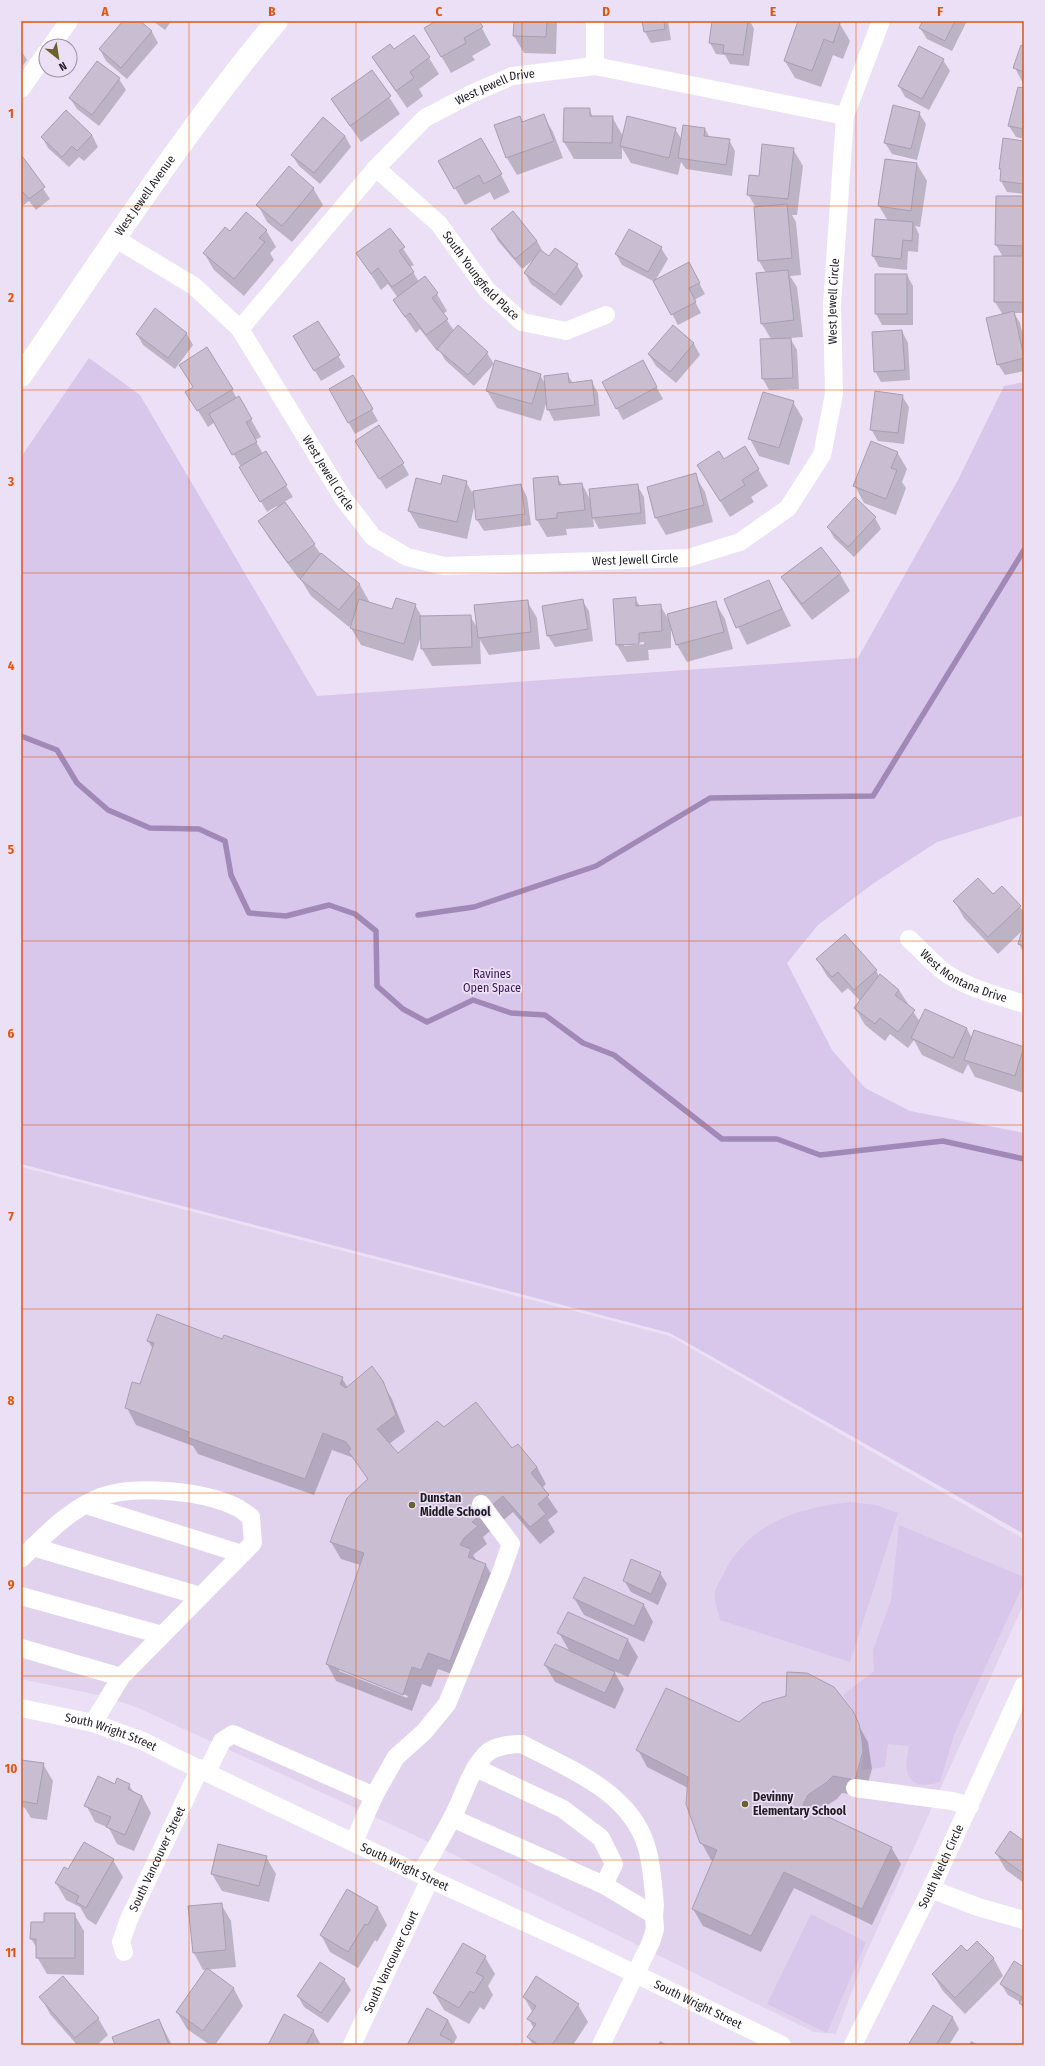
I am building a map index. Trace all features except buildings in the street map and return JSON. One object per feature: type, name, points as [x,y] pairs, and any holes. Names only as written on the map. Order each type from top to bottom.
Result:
[{"type":"main road","name":"West Jewell Avenue","points":[[21,376],[170,160],[234,71],[277,21]]},
{"type":"street","points":[[56,38],[68,21]]},
{"type":"street","points":[[595,21],[595,66]]},
{"type":"street","name":"West Jewell Circle","points":[[116,239],[194,286],[240,329],[343,498],[373,537],[406,557],[444,566],[688,558],[740,542],[788,508],[822,455],[834,394],[832,305],[845,116],[881,21]]},
{"type":"street","points":[[21,89],[38,65]]},
{"type":"street","name":"West Jewell Drive","points":[[240,329],[376,168],[426,118],[471,94],[512,76],[595,66],[845,116]]},
{"type":"street","name":"South Youngfield Place","points":[[376,168],[439,224],[487,290],[522,322],[566,331],[606,315]]},
{"type":"street","name":"West Montana Drive","points":[[909,939],[943,970],[956,979],[1024,1004]]},
{"type":"street","points":[[27,1553],[58,1522],[97,1498],[128,1492],[167,1490],[212,1498],[237,1507],[251,1517],[253,1543],[121,1677],[92,1723]]},
{"type":"street","points":[[354,1842],[374,1796],[396,1757],[424,1732],[447,1704],[500,1575],[511,1544],[480,1504]]},
{"type":"street","points":[[86,1505],[242,1554]]},
{"type":"street","points":[[27,1553],[200,1596]]},
{"type":"street","points":[[21,1596],[162,1635]]},
{"type":"street","points":[[21,1648],[121,1677]]},
{"type":"street","name":"South Welch Circle","points":[[853,2045],[931,1889],[1024,1685]]},
{"type":"street","name":"South Wright Street","points":[[21,1708],[92,1723],[143,1741],[425,1877],[782,2045]]},
{"type":"street","name":"South Vancouver Street","points":[[124,1952],[121,1942],[129,1919],[203,1770],[222,1741],[233,1734],[374,1796]]},
{"type":"street","name":"South Vancouver Court","points":[[352,2045],[425,1877],[476,1768],[485,1754],[497,1748],[515,1744],[522,1744],[584,1777],[618,1800],[636,1820],[647,1847],[655,1905],[655,1929],[651,1942],[601,2045]]},
{"type":"street","points":[[476,1768],[563,1809],[601,1838],[614,1864],[604,1885]]},
{"type":"street","points":[[855,1788],[952,1801],[970,1806]]},
{"type":"street","points":[[452,1818],[604,1885],[654,1915]]},
{"type":"street","points":[[931,1889],[978,1906],[1024,1920]]},
{"type":"shaded area","points":[[21,1167],[670,1336],[1024,1539],[1024,1603],[865,1956],[836,2034],[814,2032],[414,1835],[136,1707],[103,1696],[21,1679]]},
{"type":"green space","name":"Ravines Open Space","points":[[89,358],[140,395],[317,696],[858,658],[958,480],[1004,386],[1024,382],[1024,815],[937,842],[874,883],[818,925],[787,963],[832,1050],[865,1088],[910,1111],[1024,1133],[1024,1534],[670,1333],[21,1164],[21,457]]},
{"type":"green space","points":[[850,1502],[876,1505],[898,1513],[850,1662],[720,1620],[715,1599],[716,1588],[734,1556],[747,1542],[761,1530],[794,1514]]},
{"type":"green space","points":[[899,1525],[1024,1577],[1024,1583],[954,1735],[940,1782],[925,1785],[916,1783],[909,1777],[906,1765],[909,1746],[888,1744],[885,1767],[862,1770],[863,1748],[861,1730],[854,1713],[843,1695],[874,1671],[873,1650],[891,1600]]},
{"type":"green space","points":[[811,1914],[866,1942],[827,2033],[767,2004]]},
{"type":"waterway","points":[[418,915],[474,907],[596,866],[710,798],[873,796],[1024,550]]},
{"type":"waterway","points":[[21,736],[57,750],[77,783],[108,810],[150,828],[199,829],[225,841],[231,875],[249,913],[286,916],[329,905],[355,914],[376,931],[377,986],[403,1009],[427,1022],[473,1000],[511,1013],[545,1015],[583,1043],[614,1055],[722,1139],[777,1139],[820,1155],[943,1141],[1024,1159]]},
{"type":"place","name":"Dunstan Middle School","points":[[412,1505]]},
{"type":"place","name":"Devinny Elementary School","points":[[745,1804]]}]
